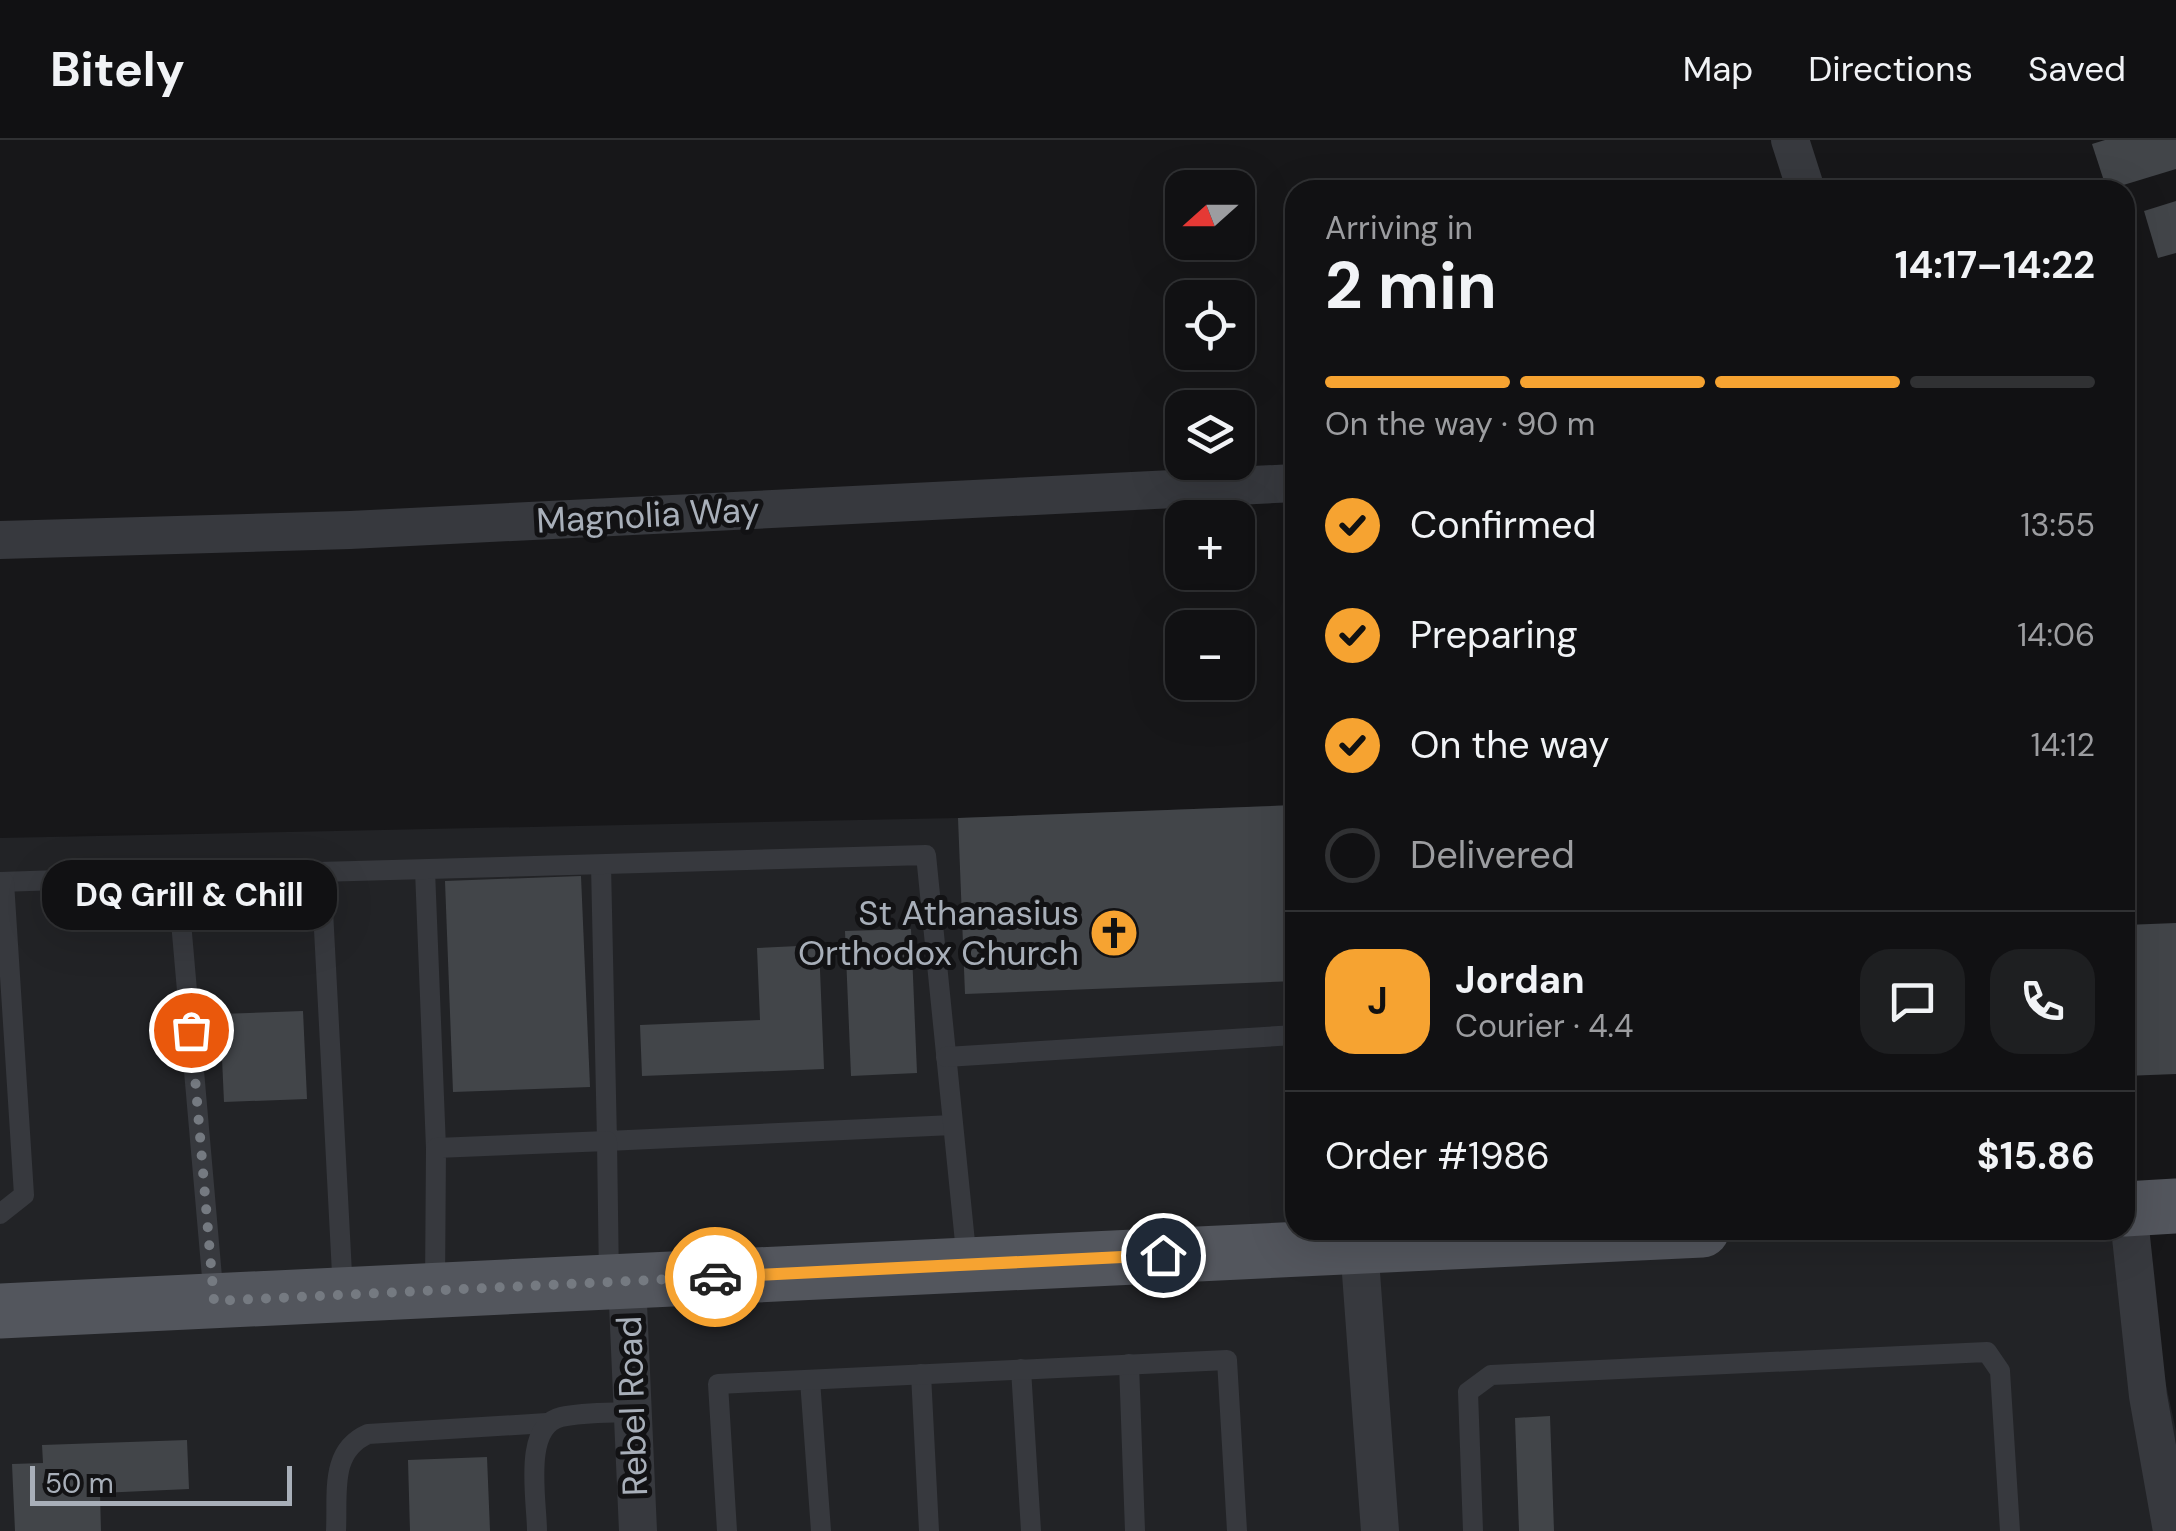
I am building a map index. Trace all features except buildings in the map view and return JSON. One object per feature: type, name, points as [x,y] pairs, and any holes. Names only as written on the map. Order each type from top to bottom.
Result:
[{"type":"main road","points":[[0,1311],[1488,1240]]},
{"type":"street","points":[[1790,140],[1803,180]]},
{"type":"street","name":"Magnolia Way","points":[[0,540],[350,530],[1285,483]]},
{"type":"street","points":[[2143,1208],[2148,1396],[2172,1531]]},
{"type":"street","points":[[1359,1246],[1380,1531]]},
{"type":"street","name":"Rebel Road","points":[[618,1282],[632,1412],[638,1531]]},
{"type":"lane","points":[[0,1214],[24,1195],[2,882],[926,855],[967,1265]]},
{"type":"lane","points":[[600,866],[607,1141],[618,1282]]},
{"type":"lane","points":[[425,870],[436,1148],[436,1290]]},
{"type":"lane","points":[[321,872],[343,1295]]},
{"type":"lane","points":[[177,876],[214,1301]]},
{"type":"lane","points":[[946,1057],[1285,1036]]},
{"type":"lane","points":[[436,1148],[953,1125]]},
{"type":"lane","points":[[1473,1531],[1468,1392],[1490,1375],[1987,1352],[2000,1372],[2010,1531]]},
{"type":"lane","points":[[727,1531],[718,1384],[1227,1360],[1237,1531]]},
{"type":"lane","points":[[1128,1364],[1136,1531]]},
{"type":"lane","points":[[1021,1369],[1031,1531]]},
{"type":"lane","points":[[921,1374],[930,1531]]},
{"type":"lane","points":[[810,1380],[820,1531]]},
{"type":"lane","points":[[336,1531],[341,1453],[353,1440],[368,1434],[547,1424],[559,1417],[632,1412]]},
{"type":"lane","points":[[537,1531],[536,1444],[547,1424]]},
{"type":"shaded area","points":[[1285,805],[1285,1240],[2135,1240],[2176,1431],[2176,1531],[0,1531],[0,838],[958,818]]},
{"type":"way so far","points":[[191,1030],[214,1301],[715,1277]]},
{"type":"place","name":"St Athanasius Orthodox Church","points":[[1114,933]]},
{"type":"place","name":"DQ Grill & Chill","points":[[191,1030]]},
{"type":"route","points":[[715,1277],[1163,1255]]}]
